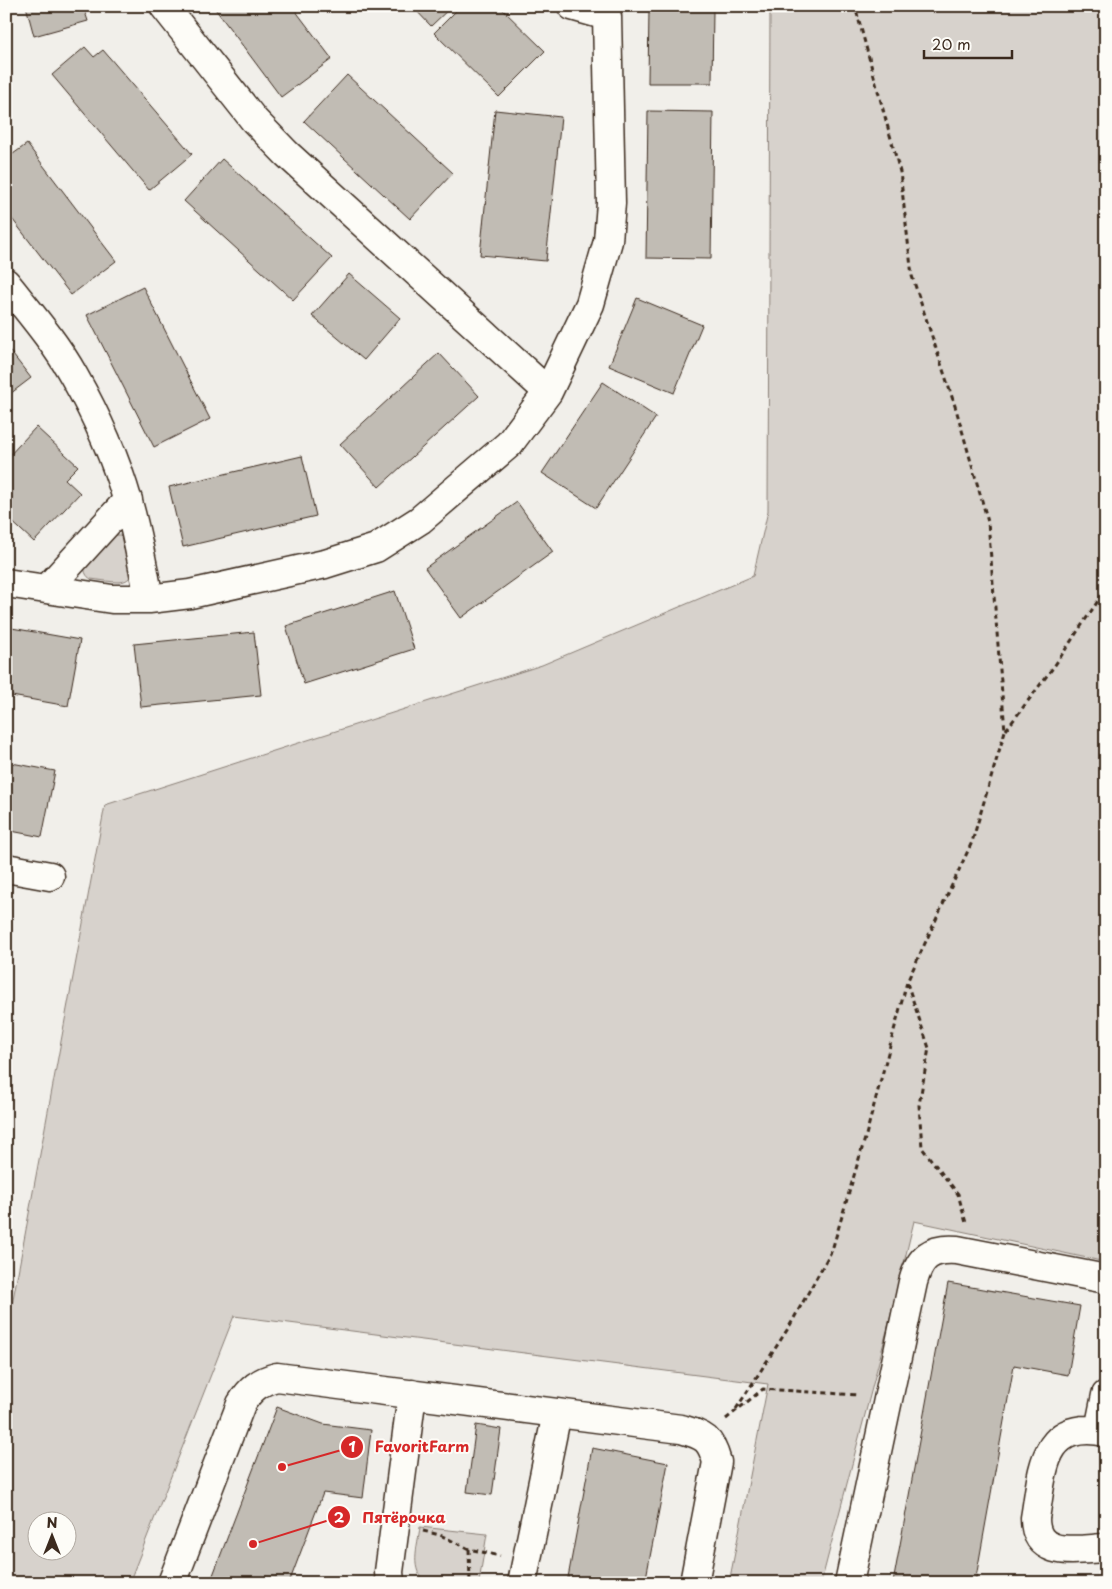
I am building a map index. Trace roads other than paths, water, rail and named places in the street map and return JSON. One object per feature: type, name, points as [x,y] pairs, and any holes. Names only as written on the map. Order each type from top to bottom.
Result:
[{"type":"lane","points":[[164,6],[254,120],[287,154],[548,392]]},
{"type":"lane","points":[[6,582],[112,599],[149,599],[190,594],[325,564],[376,548],[420,520],[509,444],[548,392],[590,304],[608,241],[610,203],[607,11],[572,6]]},
{"type":"lane","points":[[6,283],[49,338],[74,376],[110,452],[128,500],[140,548],[149,599]]},
{"type":"lane","points":[[47,590],[128,500]]},
{"type":"lane","points":[[6,868],[50,876]]},
{"type":"lane","points":[[849,1583],[917,1268],[923,1258],[939,1250],[957,1250],[1106,1279]]},
{"type":"lane","points":[[172,1583],[241,1404],[246,1395],[260,1383],[277,1378],[681,1429],[705,1437],[714,1449],[717,1462],[694,1583]]},
{"type":"lane","points":[[390,1583],[389,1572],[412,1394]]},
{"type":"lane","points":[[1106,1395],[1102,1431],[1090,1429],[1072,1432],[1057,1441],[1050,1449],[1046,1460],[1035,1518],[1035,1526],[1040,1538],[1044,1543],[1058,1550],[1106,1548]]},
{"type":"lane","points":[[525,1572],[557,1413]]},
{"type":"place","name":"FavoritFarm","points":[[282,1467]]},
{"type":"place","name":"Пятёрочка","points":[[253,1544]]}]
